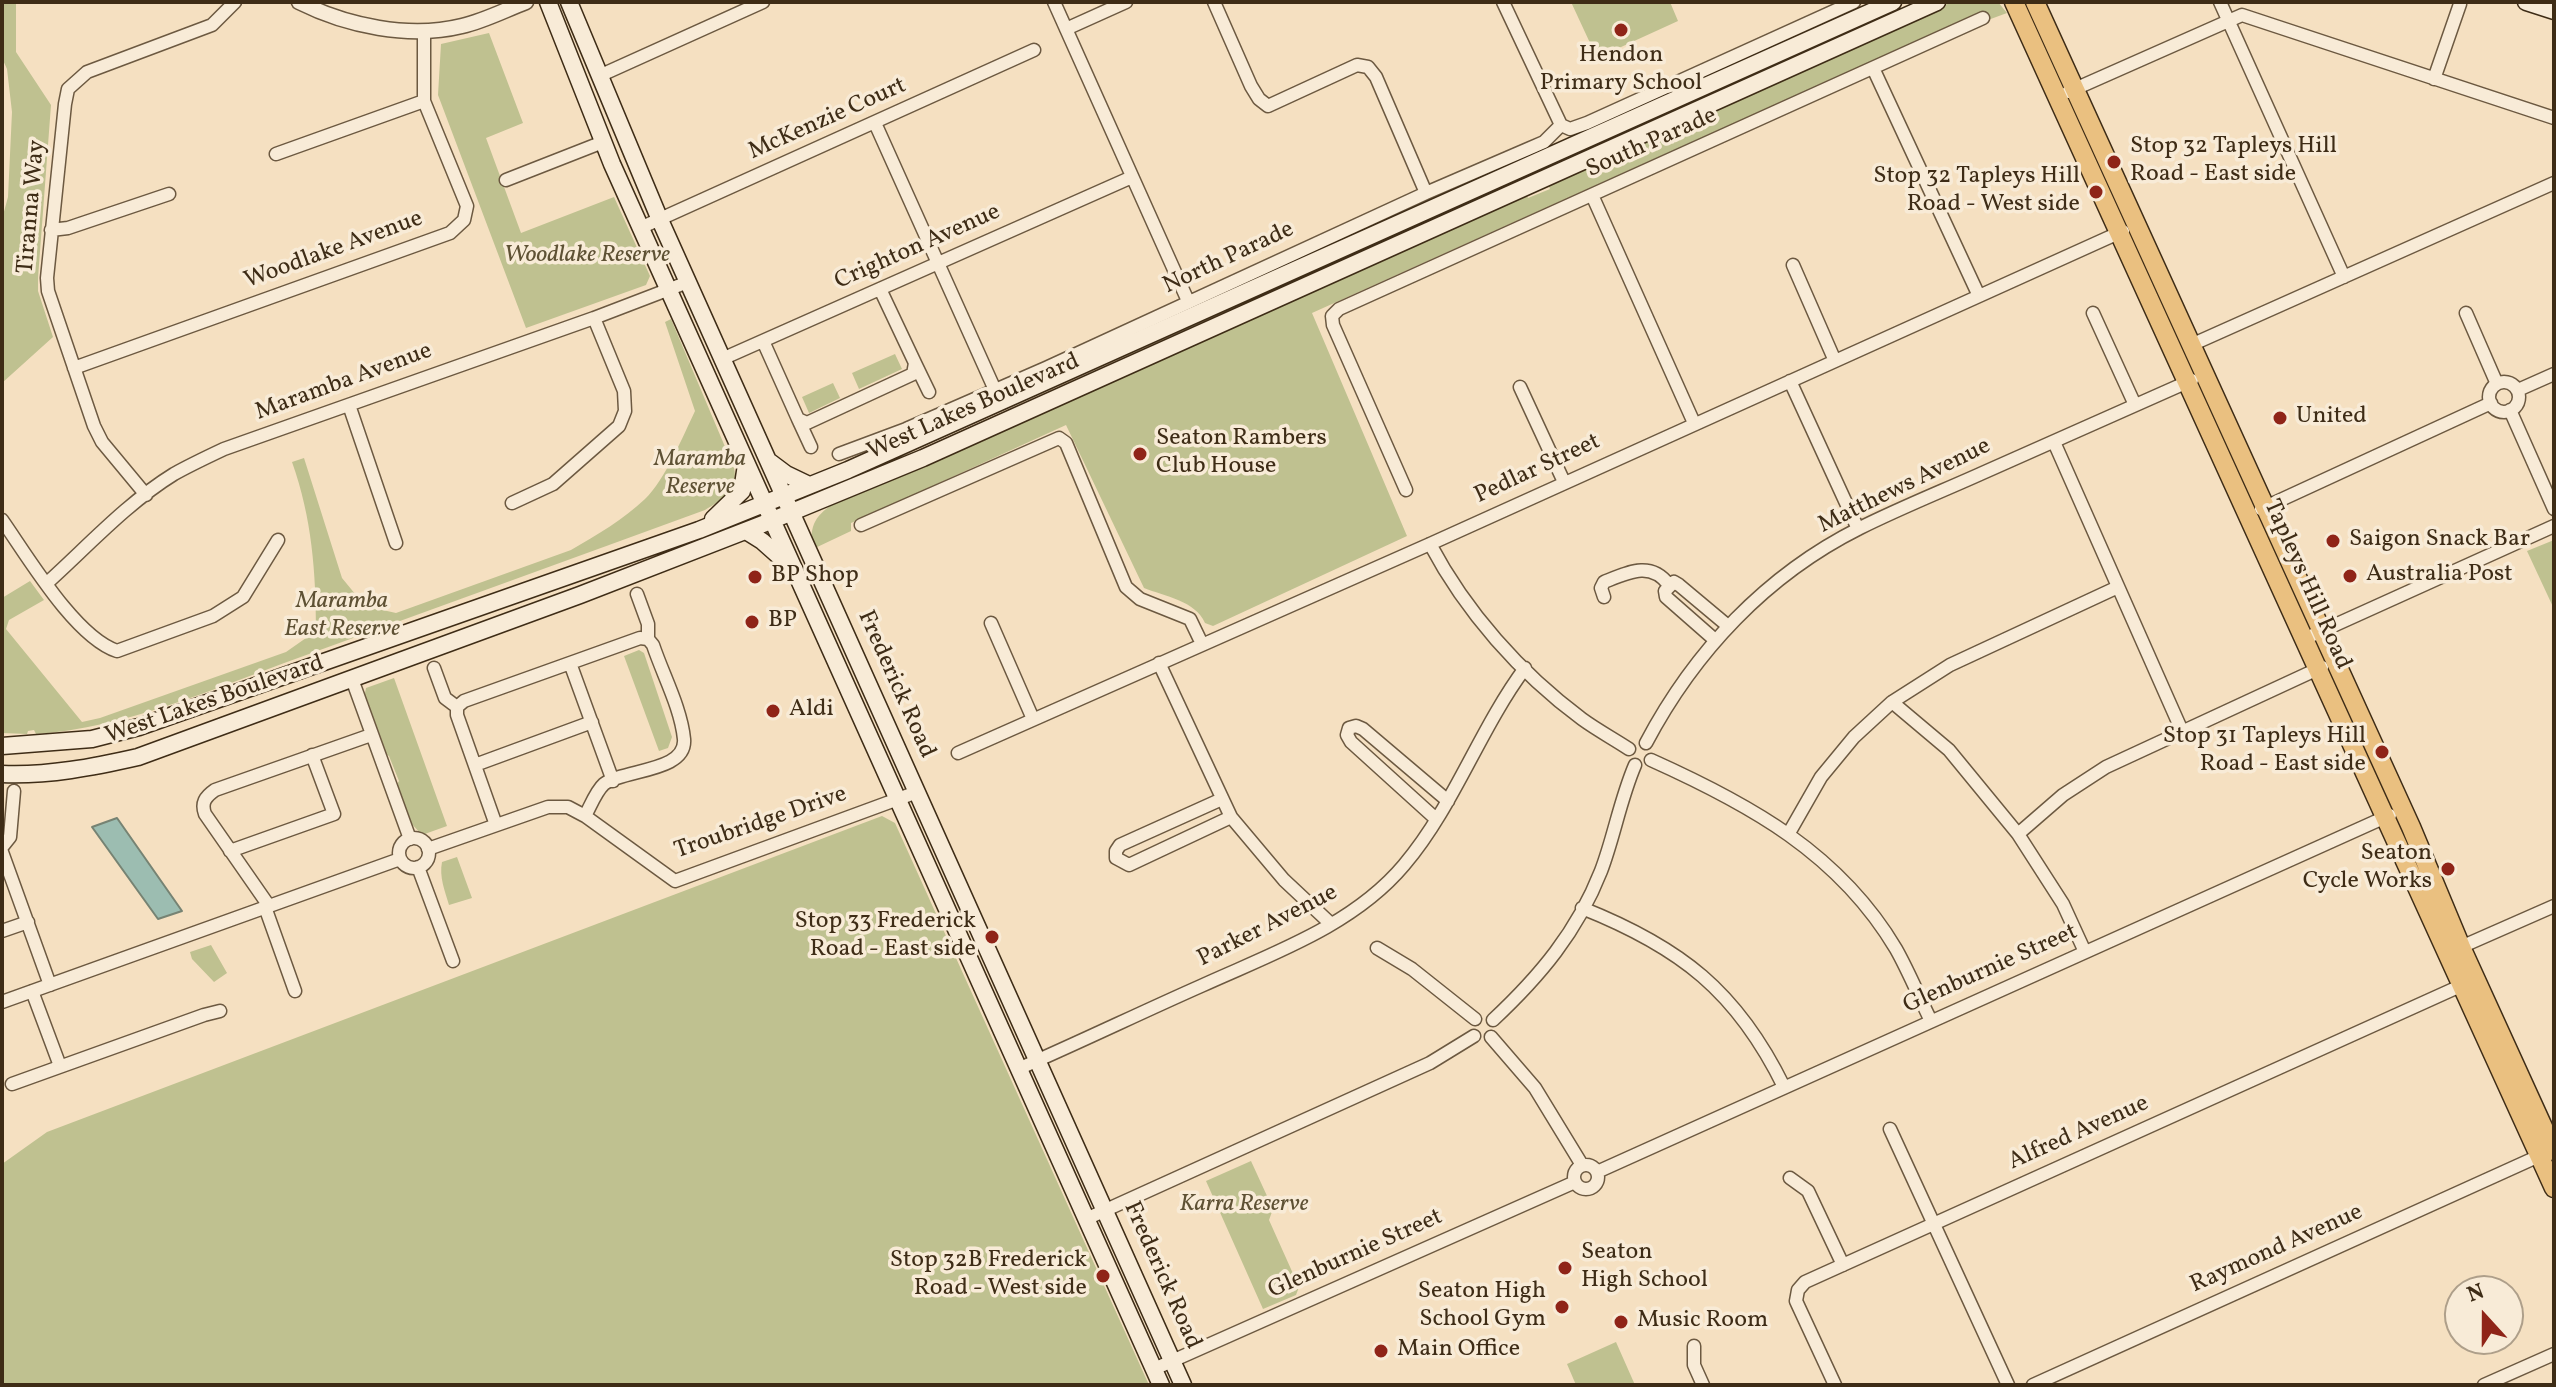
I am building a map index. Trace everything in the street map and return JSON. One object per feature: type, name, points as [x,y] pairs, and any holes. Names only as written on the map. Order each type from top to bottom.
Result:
[{"type":"main road","name":"Frederick Road","points":[[548,2],[640,228],[1157,1377]]},
{"type":"main road","name":"Frederick Road","points":[[569,2],[660,220],[1183,1385]]},
{"type":"main road","name":"West Lakes Boulevard","points":[[2,774],[51,772],[138,757],[746,531],[951,445],[1937,2]]},
{"type":"main road","name":"Tapleys Hill Road","points":[[2011,2],[2066,93]]},
{"type":"main road","name":"Tapleys Hill Road","points":[[2035,2],[2066,93],[2454,950],[2549,1146],[2554,1188]]},
{"type":"main road","points":[[2526,2],[2554,11]]},
{"type":"main road","name":"West Lakes Boulevard","points":[[2,746],[92,739],[139,727],[699,530],[848,470],[1881,4]]},
{"type":"main road","name":"Tapleys Hill Road","points":[[2128,229],[2191,345],[2196,378]]},
{"type":"main road","points":[[769,461],[786,474],[809,485]]},
{"type":"main road","points":[[699,530],[727,508],[742,491],[746,465]]},
{"type":"main road","points":[[807,544],[808,521],[832,495]]},
{"type":"main road","points":[[746,531],[793,568]]},
{"type":"street","name":"Tiranna Way","points":[[146,495],[102,442],[48,291],[51,230],[68,89],[87,72],[212,25],[235,2]]},
{"type":"street","points":[[299,2],[369,27],[424,31],[461,26],[526,2]]},
{"type":"street","points":[[727,2],[732,16]]},
{"type":"street","points":[[599,76],[763,2]]},
{"type":"street","points":[[1054,2],[1188,301]]},
{"type":"street","points":[[1066,29],[1126,2]]},
{"type":"street","points":[[1214,2],[1251,86],[1268,106],[1357,65],[1368,67],[1376,77],[1426,193]]},
{"type":"street","points":[[1503,2],[1561,125]]},
{"type":"street","name":"North Parade","points":[[839,454],[906,429],[1182,307],[1188,301],[1544,142],[1561,125],[1570,129],[1854,2]]},
{"type":"street","points":[[2220,2],[2344,277]]},
{"type":"street","points":[[2434,79],[2460,4]]},
{"type":"street","points":[[2066,93],[2242,15],[2554,118]]},
{"type":"street","name":"South Parade","points":[[1406,490],[1333,325],[1332,316],[1339,309],[1983,18]]},
{"type":"street","name":"Woodlake Avenue","points":[[74,368],[450,233],[464,220],[467,206],[424,101],[424,31]]},
{"type":"street","name":"McKenzie Court","points":[[640,228],[1034,50]]},
{"type":"street","points":[[1873,68],[1979,296]]},
{"type":"street","points":[[276,154],[424,101]]},
{"type":"street","points":[[1608,113],[1626,121]]},
{"type":"street","points":[[875,123],[995,390]]},
{"type":"street","points":[[506,180],[603,142]]},
{"type":"street","name":"Crighton Avenue","points":[[722,359],[1132,177]]},
{"type":"street","points":[[2191,345],[2554,183]]},
{"type":"street","points":[[51,230],[68,228],[169,194]]},
{"type":"street","points":[[1592,195],[1694,423]]},
{"type":"street","name":"Pedlar Street","points":[[958,753],[2128,229]]},
{"type":"street","points":[[1793,265],[1835,361]]},
{"type":"street","name":"Maramba Avenue","points":[[47,583],[146,495],[173,475],[224,449],[688,282]]},
{"type":"street","points":[[880,289],[929,392]]},
{"type":"street","points":[[2093,313],[2135,405]]},
{"type":"street","points":[[2466,313],[2497,384]]},
{"type":"street","points":[[512,503],[553,484],[619,426],[625,411],[624,391],[594,318]]},
{"type":"street","points":[[763,341],[811,447]]},
{"type":"street","points":[[798,419],[807,423],[913,374],[915,363]]},
{"type":"street","points":[[2518,390],[2554,374]]},
{"type":"street","name":"Matthews Avenue","points":[[1646,743],[1677,689],[1715,640],[1793,569],[1858,529],[2196,378]]},
{"type":"street","points":[[1790,381],[1858,529]]},
{"type":"street","points":[[2497,384],[2510,383],[2518,390],[2519,398],[2510,410]]},
{"type":"street","points":[[2497,384],[2490,394],[2491,403],[2496,409],[2510,410]]},
{"type":"street","points":[[1520,387],[1564,482]]},
{"type":"street","points":[[2256,511],[2491,403]]},
{"type":"street","points":[[349,405],[396,543]]},
{"type":"street","points":[[2510,410],[2554,509]]},
{"type":"street","points":[[861,525],[1059,438],[1066,443],[1126,587],[1140,599],[1190,619],[1202,644]]},
{"type":"street","points":[[2054,442],[2182,731]]},
{"type":"street","points":[[848,470],[863,445]]},
{"type":"street","points":[[2,520],[91,638],[117,651],[213,616],[243,597],[278,540]]},
{"type":"street","points":[[2313,635],[2554,526]]},
{"type":"street","points":[[1430,544],[1450,582],[1483,626],[1583,720],[1629,749]]},
{"type":"street","points":[[1604,597],[1601,588],[1604,582],[1639,572],[1651,570],[1660,573],[1669,585]]},
{"type":"street","points":[[1715,640],[1666,597],[1665,591],[1669,585],[1674,582],[1679,585],[1728,626]]},
{"type":"street","points":[[1789,833],[1821,777],[1854,737],[1892,702],[1950,665],[2118,587]]},
{"type":"street","points":[[585,816],[605,784],[674,760],[682,749],[684,739],[679,720],[653,645],[648,639],[648,624],[637,594]]},
{"type":"street","points":[[991,623],[1033,719]]},
{"type":"street","points":[[496,825],[457,715],[457,707],[464,701],[640,638],[648,639]]},
{"type":"street","points":[[570,663],[613,781]]},
{"type":"street","points":[[1159,663],[1231,817],[1284,880],[1331,924]]},
{"type":"street","points":[[2018,834],[2063,795],[2106,767],[2326,665]]},
{"type":"street","points":[[434,668],[445,698],[457,707]]},
{"type":"street","name":"Parker Avenue","points":[[1018,1069],[1282,949],[1331,924],[1377,892],[1401,869],[1448,801],[1509,690],[1525,668]]},
{"type":"street","points":[[352,679],[410,839]]},
{"type":"street","points":[[1892,702],[1949,750],[2018,834],[2063,904],[2085,952]]},
{"type":"street","points":[[475,765],[592,722]]},
{"type":"street","points":[[1436,819],[1351,742],[1347,735],[1349,728],[1356,726],[1363,729],[1448,801]]},
{"type":"street","points":[[295,991],[267,906],[205,814],[203,806],[206,797],[215,790],[371,735]]},
{"type":"street","points":[[1636,743],[1646,743],[1651,749],[1651,760],[1644,766],[1635,765],[1629,759],[1629,749],[1636,743]]},
{"type":"street","points":[[230,851],[334,814],[312,755]]},
{"type":"street","points":[[1651,760],[1722,792],[1789,833],[1842,877],[1895,948],[1931,1021]]},
{"type":"street","points":[[1493,1020],[1553,958],[1582,908],[1600,872],[1635,765]]},
{"type":"street","points":[[14,791],[10,837],[2,850],[50,985]]},
{"type":"street","points":[[896,800],[917,792]]},
{"type":"street","points":[[1222,799],[1120,845],[1116,858],[1129,865],[1231,817]]},
{"type":"street","name":"Troubridge Drive","points":[[428,849],[557,805],[585,816],[675,881],[896,800]]},
{"type":"street","name":"Glenburnie Street","points":[[1597,1172],[2394,813]]},
{"type":"street","points":[[400,859],[402,845],[410,839],[419,839],[428,849],[428,858],[418,867]]},
{"type":"street","points":[[400,859],[406,865],[418,867]]},
{"type":"street","points":[[2,1002],[400,859]]},
{"type":"street","points":[[418,867],[453,961]]},
{"type":"street","points":[[2454,950],[2554,906]]},
{"type":"street","points":[[1582,908],[1660,944],[1696,969],[1739,1013],[1768,1054],[1784,1087]]},
{"type":"street","points":[[2,931],[28,922]]},
{"type":"street","points":[[1377,948],[1412,969],[1475,1019]]},
{"type":"street","name":"Alfred Avenue","points":[[1835,1385],[1796,1301],[1798,1290],[1805,1282],[2469,982]]},
{"type":"street","points":[[32,991],[60,1066]]},
{"type":"street","points":[[12,1084],[220,1011]]},
{"type":"street","points":[[1483,1016],[1493,1020],[1495,1026],[1491,1037],[1483,1040],[1474,1036],[1471,1029],[1475,1019],[1483,1016]]},
{"type":"street","points":[[1086,1219],[1430,1063],[1474,1036]]},
{"type":"street","points":[[1491,1037],[1535,1088],[1582,1165]]},
{"type":"street","points":[[1890,1129],[2008,1385]]},
{"type":"street","name":"Raymond Avenue","points":[[2033,1385],[2549,1146]]},
{"type":"street","points":[[1582,1165],[1592,1166],[1597,1172],[1597,1183],[1591,1188],[1580,1187],[1575,1182],[1574,1174],[1582,1165]]},
{"type":"street","points":[[1790,1178],[1808,1191],[1843,1265]]},
{"type":"street","name":"Glenburnie Street","points":[[1157,1377],[1173,1361],[1575,1182]]},
{"type":"street","points":[[1694,1346],[1694,1365],[1703,1385]]},
{"type":"street","points":[[2484,1385],[2554,1354]]},
{"type":"green space","points":[[2,2],[16,2],[16,52],[51,105],[38,291],[53,337],[2,383],[2,219],[8,197],[12,112],[7,69],[2,58]]},
{"type":"green space","name":"Hendon Primary School","points":[[1571,2],[1670,2],[1678,21],[1597,58]]},
{"type":"green space","points":[[1952,2],[1998,2],[2007,13],[1988,20],[1983,11],[1312,313],[1407,536],[1213,626],[1205,623],[1187,604],[1144,588],[1066,425],[851,523],[851,531],[813,549],[813,527],[824,511],[836,502],[1526,194],[1528,198],[1550,189],[1548,184]]},
{"type":"green space","name":"Woodlake Reserve","points":[[489,33],[523,123],[486,138],[521,233],[614,197],[650,276],[646,285],[526,328],[438,95],[441,44]]},
{"type":"green space","points":[[671,319],[734,468],[732,488],[705,510],[170,705],[104,724],[70,730],[36,734],[34,730],[27,734],[2,733],[2,598],[30,581],[44,600],[9,620],[6,629],[82,722],[286,652],[316,631],[312,546],[292,462],[304,458],[342,578],[365,606],[396,613],[571,550],[600,533],[645,499],[660,481],[695,411],[665,322]]},
{"type":"green space","points":[[895,354],[902,369],[859,389],[852,373]]},
{"type":"green space","points":[[833,383],[840,398],[809,413],[802,397]]},
{"type":"green space","points":[[2554,540],[2554,609],[2527,551]]},
{"type":"green space","points":[[639,650],[644,653],[672,737],[668,748],[659,751],[624,656]]},
{"type":"green space","points":[[394,678],[447,826],[422,835],[410,822],[396,786],[399,781],[389,756],[384,753],[364,698],[366,688]]},
{"type":"green space","points":[[882,816],[895,823],[1149,1385],[2,1385],[2,1164],[47,1132]]},
{"type":"green space","points":[[457,857],[472,898],[449,905],[442,879],[442,862]]},
{"type":"green space","points":[[211,945],[227,973],[214,982],[192,959],[190,952]]},
{"type":"green space","name":"Karra Reserve","points":[[1251,1161],[1273,1209],[1269,1220],[1299,1287],[1296,1295],[1263,1309],[1206,1181]]},
{"type":"green space","points":[[1616,1342],[1635,1385],[1576,1385],[1567,1364]]},
{"type":"water","points":[[117,818],[182,911],[158,919],[92,827]]},
{"type":"place","name":"Hendon Primary School","points":[[1621,30]]},
{"type":"place","name":"Stop 32 Tapleys Hill Road - East side","points":[[2114,162]]},
{"type":"place","name":"Stop 32 Tapleys Hill Road - West side","points":[[2096,192]]},
{"type":"place","name":"United","points":[[2280,418]]},
{"type":"place","name":"Seaton Rambers Club House","points":[[1140,454]]},
{"type":"place","name":"Saigon Snack Bar","points":[[2333,541]]},
{"type":"place","name":"Australia Post","points":[[2350,576]]},
{"type":"place","name":"BP Shop","points":[[755,577]]},
{"type":"place","name":"BP","points":[[752,622]]},
{"type":"place","name":"Aldi","points":[[773,711]]},
{"type":"place","name":"Stop 31 Tapleys Hill Road - East side","points":[[2382,752]]},
{"type":"place","name":"Seaton Cycle Works","points":[[2448,869]]},
{"type":"place","name":"Stop 33 Frederick Road - East side","points":[[992,937]]},
{"type":"place","name":"Seaton High School","points":[[1565,1268]]},
{"type":"place","name":"Stop 32B Frederick Road - West side","points":[[1103,1276]]},
{"type":"place","name":"Seaton High School Gym","points":[[1562,1307]]},
{"type":"place","name":"Music Room","points":[[1621,1322]]},
{"type":"place","name":"Main Office","points":[[1381,1351]]},
{"type":"park label","name":"Maramba Reserve","points":[[700,475]]},
{"type":"park label","name":"Maramba East Reserve","points":[[342,617]]}]
